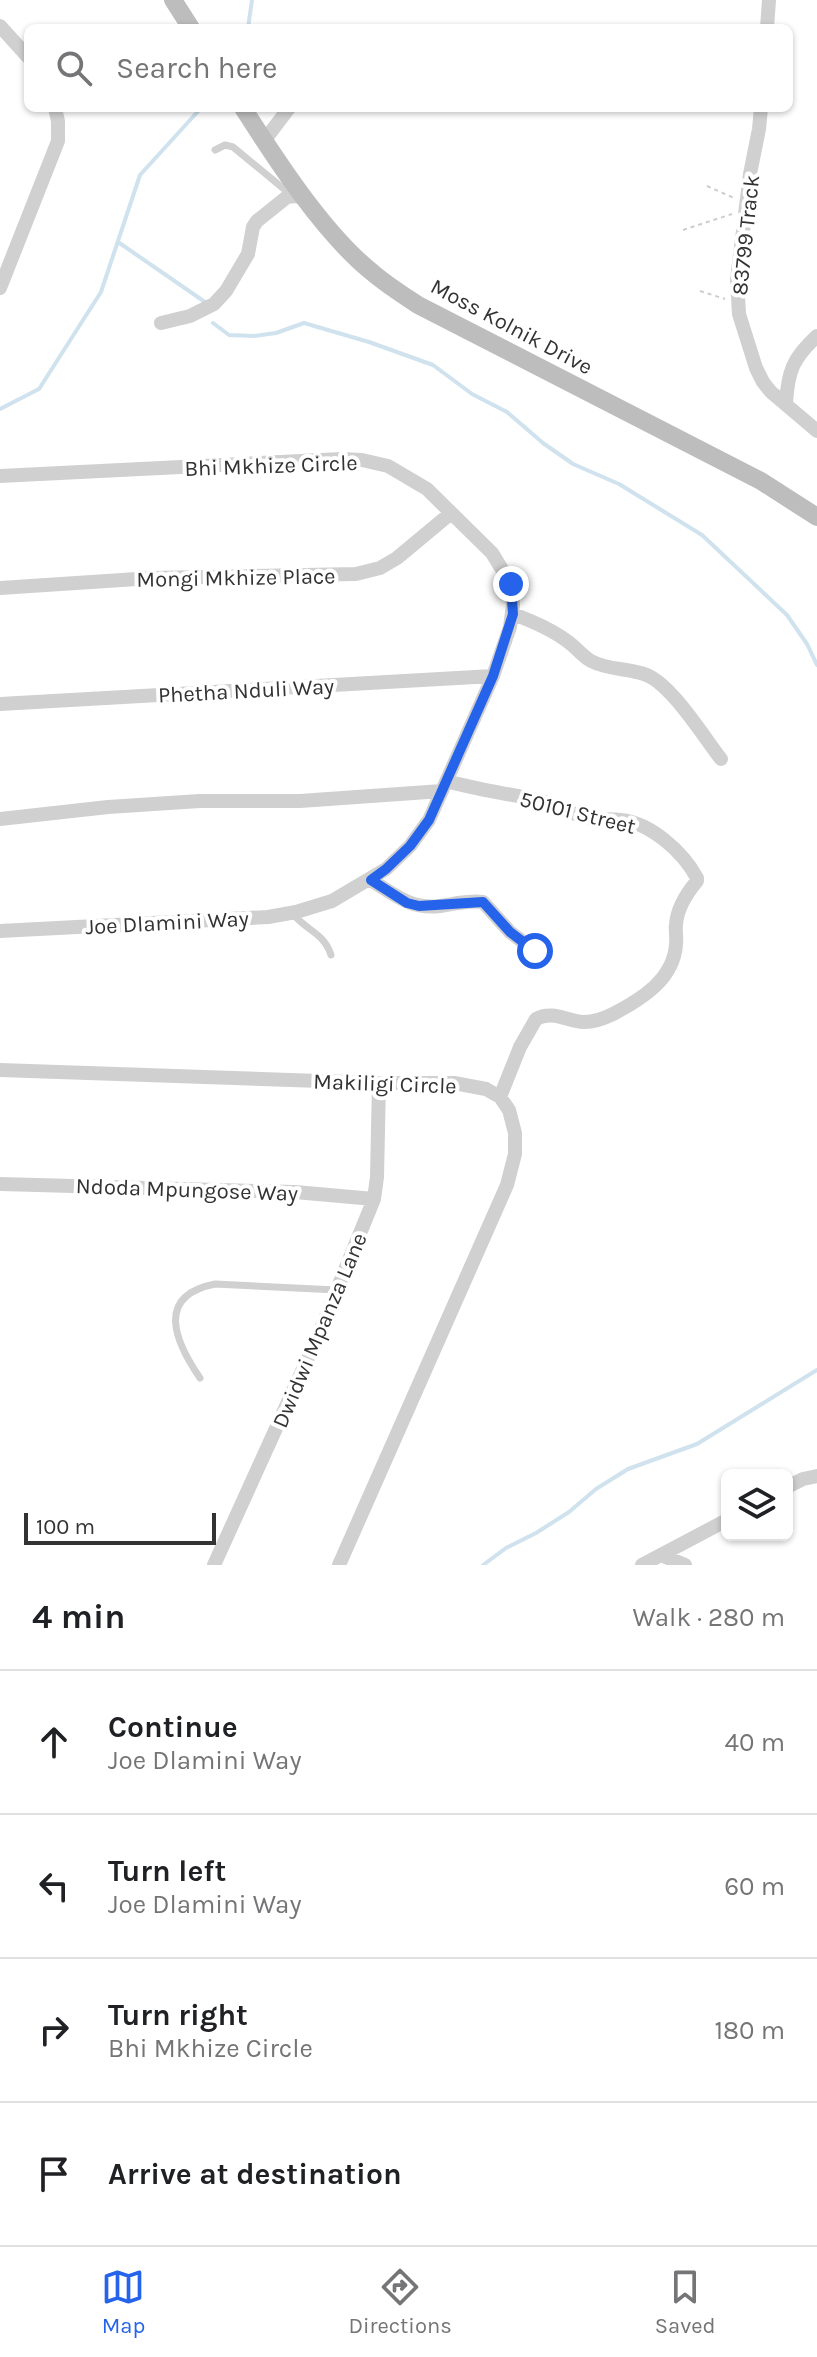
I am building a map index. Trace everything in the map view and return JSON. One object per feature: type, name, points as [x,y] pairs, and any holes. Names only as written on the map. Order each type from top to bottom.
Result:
[{"type":"main road","points":[[173,0],[188,24]]},
{"type":"main road","name":"Moss Kolnik Drive","points":[[246,112],[299,197],[372,272],[418,305],[761,481],[817,517]]},
{"type":"street","points":[[767,24],[770,3]]},
{"type":"street","points":[[0,26],[24,53]]},
{"type":"street","points":[[0,288],[58,141],[56,112]]},
{"type":"street","points":[[264,141],[286,112]]},
{"type":"street","name":"83799 Track","points":[[760,112],[737,279],[738,303],[753,360],[763,382],[817,431]]},
{"type":"street","points":[[161,323],[190,316],[214,304],[226,291],[248,254],[257,221],[282,199],[299,197]]},
{"type":"street","points":[[786,403],[790,368],[817,336]]},
{"type":"street","name":"Bhi Mkhize Circle","points":[[0,476],[362,460],[388,466],[427,489],[492,553],[511,584],[513,614],[493,676],[429,820],[410,846],[386,869],[332,901]]},
{"type":"street","name":"Mongi Mkhize Place","points":[[0,588],[152,578],[356,574],[380,568],[397,558],[451,513]]},
{"type":"street","points":[[513,614],[554,633],[597,664],[656,679],[668,688],[721,759]]},
{"type":"street","name":"Phetha Nduli Way","points":[[0,704],[493,676]]},
{"type":"street","points":[[0,819],[200,801],[300,801],[444,786]]},
{"type":"street","name":"50101 Street","points":[[444,786],[552,804],[582,817],[619,819],[640,825],[672,848],[694,872],[697,881],[683,899],[677,916],[673,958],[662,980],[631,1004],[609,1016],[588,1022],[551,1015],[536,1019],[520,1047],[500,1097]]},
{"type":"street","points":[[371,880],[407,903],[419,906],[483,902],[510,932],[535,951]]},
{"type":"street","name":"Joe Dlamini Way","points":[[0,931],[268,917],[332,901]]},
{"type":"street","name":"Makiligi Circle","points":[[0,1070],[454,1083],[486,1089],[500,1097]]},
{"type":"street","name":"Dwidwi Mpanza Lane","points":[[214,1565],[337,1290],[374,1199],[379,1083]]},
{"type":"street","points":[[339,1565],[507,1185],[515,1154],[515,1133],[509,1110],[500,1097]]},
{"type":"street","name":"Ndoda Mpungose Way","points":[[0,1184],[295,1192],[374,1199]]},
{"type":"street","points":[[793,1484],[817,1476]]},
{"type":"street","points":[[642,1565],[721,1523]]},
{"type":"street","points":[[661,1555],[685,1565]]},
{"type":"lane","points":[[215,150],[225,145],[233,147],[299,197]]},
{"type":"lane","points":[[291,913],[322,937],[331,955]]},
{"type":"lane","points":[[200,1378],[177,1337],[174,1323],[177,1312],[201,1287],[215,1284],[337,1290]]},
{"type":"path","points":[[707,186],[746,207]]},
{"type":"path","points":[[683,230],[746,207]]},
{"type":"path","points":[[700,291],[738,303]]},
{"type":"waterway","points":[[249,24],[252,0]]},
{"type":"waterway","points":[[0,409],[39,389],[101,292],[140,175],[197,112]]},
{"type":"waterway","points":[[118,242],[205,302]]},
{"type":"waterway","points":[[213,323],[229,335],[254,336],[276,333],[304,323],[433,365],[472,394],[507,412],[573,464],[619,484],[702,535],[787,615],[817,665]]},
{"type":"waterway","points":[[483,1565],[506,1548],[569,1512],[596,1489],[628,1469],[697,1444],[817,1370]]},
{"type":"route","points":[[511,584],[513,614],[493,676],[429,820],[410,846],[371,880],[407,903],[419,906],[483,902],[510,932],[535,951]]}]
